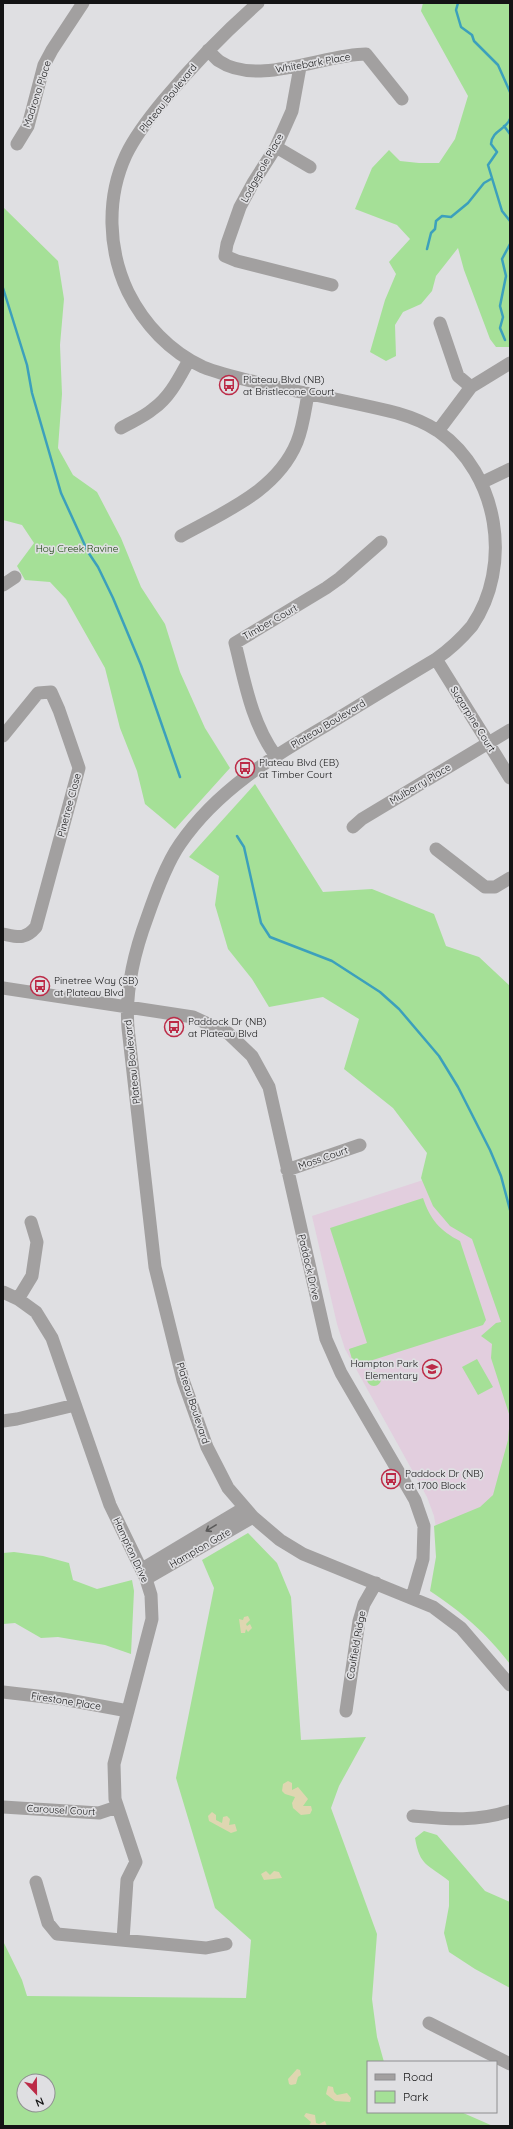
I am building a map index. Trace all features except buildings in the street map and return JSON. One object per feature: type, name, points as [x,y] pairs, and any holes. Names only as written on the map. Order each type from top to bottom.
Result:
[{"type":"street","name":"Madrona Place","points":[[17,144],[28,126],[44,65],[52,50],[83,3]]},
{"type":"street","name":"Plateau Boulevard","points":[[258,3],[208,50],[153,114],[131,146],[121,170],[112,206],[114,248],[121,274],[132,300],[145,320],[162,339],[189,360],[203,367],[237,378],[397,413],[412,418],[438,431],[466,456],[482,482],[503,535],[496,569],[484,604],[472,626],[454,645],[436,659],[275,755],[240,780],[217,800],[179,845],[154,896],[134,959],[128,1007],[128,1028],[155,1267],[183,1380],[207,1447],[228,1488],[249,1513],[280,1540],[303,1554],[412,1597],[433,1607],[461,1628],[510,1685]]},
{"type":"street","name":"Whitebark Place","points":[[208,50],[219,61],[237,68],[265,71],[366,54],[402,99]]},
{"type":"street","name":"Lodgepole Place","points":[[300,66],[293,107],[276,147],[253,183],[240,207],[227,244],[225,256],[237,261],[332,285]]},
{"type":"street","points":[[276,147],[310,167]]},
{"type":"street","points":[[440,323],[458,376],[471,387]]},
{"type":"street","points":[[121,428],[153,410],[161,402],[170,392],[189,360]]},
{"type":"street","points":[[438,431],[471,387],[510,363]]},
{"type":"street","points":[[181,536],[260,491],[277,474],[292,452],[297,440],[308,394]]},
{"type":"street","points":[[482,482],[510,469]]},
{"type":"street","name":"Timber Court","points":[[275,755],[263,736],[255,717],[235,643],[326,588],[340,578],[380,542]]},
{"type":"street","points":[[3,585],[15,577]]},
{"type":"street","name":"Sugarpine Court","points":[[436,659],[510,778]]},
{"type":"street","name":"Pinetree Close","points":[[3,736],[38,693],[51,692],[59,710],[79,768],[36,927],[30,934],[19,938],[3,934]]},
{"type":"street","name":"Mulberry Place","points":[[353,827],[362,819],[510,730]]},
{"type":"street","points":[[436,849],[485,888],[495,887],[510,878]]},
{"type":"street","name":"Paddock Drive","points":[[3,988],[193,1016],[228,1033],[252,1056],[269,1087],[326,1339],[340,1373],[415,1500],[424,1526],[423,1559],[412,1597]]},
{"type":"street","name":"Moss Court","points":[[287,1170],[360,1145]]},
{"type":"street","points":[[18,1299],[32,1276],[37,1242],[31,1222]]},
{"type":"street","name":"Hampton Drive","points":[[3,1292],[18,1299],[36,1312],[52,1338],[110,1505],[144,1574],[151,1595],[152,1619],[114,1764],[115,1798],[117,1807],[136,1862],[127,1880],[123,1940]]},
{"type":"street","points":[[3,1420],[17,1419],[75,1405]]},
{"type":"street","name":"Hampton Gate","points":[[144,1574],[249,1513]]},
{"type":"street","name":"Caulfield Ridge","points":[[346,1711],[359,1621],[364,1604],[376,1583]]},
{"type":"street","name":"Firestone Place","points":[[3,1692],[63,1699],[128,1711]]},
{"type":"street","name":"Carousel Court","points":[[3,1807],[99,1813],[117,1807]]},
{"type":"street","points":[[413,1816],[462,1820],[496,1816],[510,1811]]},
{"type":"street","points":[[36,1882],[48,1923],[57,1934],[206,1948],[226,1944]]},
{"type":"street","points":[[429,2023],[510,2064]]},
{"type":"shaded area","name":"Hampton Park Elementary","points":[[448,1172],[470,1223],[510,1302],[510,1483],[506,1501],[438,1539],[434,1516],[427,1497],[345,1349],[337,1324],[312,1216]]},
{"type":"green space","points":[[423,3],[510,3],[510,347],[496,347],[490,339],[464,270],[458,248],[436,276],[432,291],[421,304],[403,312],[395,325],[396,356],[386,361],[370,352],[385,300],[396,274],[389,262],[410,239],[397,225],[355,209],[372,168],[389,150],[400,161],[439,163],[455,139],[468,96],[421,11]]},
{"type":"green space","name":"Hoy Creek Ravine","points":[[3,207],[58,261],[64,299],[60,345],[62,394],[58,448],[73,475],[97,492],[121,538],[141,587],[165,624],[180,672],[205,728],[230,768],[175,829],[145,804],[137,771],[120,728],[105,668],[66,599],[50,582],[25,580],[17,566],[34,543],[22,525],[3,520]]},
{"type":"green space","points":[[255,784],[323,892],[372,889],[434,914],[446,946],[479,957],[510,986],[510,1417],[491,1358],[492,1344],[481,1336],[496,1323],[501,1322],[472,1239],[450,1226],[433,1206],[421,1178],[427,1153],[393,1108],[344,1069],[359,1019],[323,997],[269,1007],[252,979],[228,949],[215,905],[219,876],[189,857]]},
{"type":"green space","points":[[423,1198],[429,1212],[441,1229],[460,1241],[486,1320],[483,1325],[354,1366],[349,1349],[367,1343],[330,1228]]},
{"type":"green space","points":[[477,1359],[493,1387],[478,1395],[462,1367]]},
{"type":"green space","points":[[374,1372],[379,1374],[381,1379],[379,1384],[374,1386],[369,1384],[367,1379],[369,1374]]},
{"type":"green space","points":[[510,1417],[510,1664],[483,1633],[453,1607],[430,1591],[436,1557],[434,1526],[480,1507],[493,1495],[508,1440]]},
{"type":"green space","points":[[248,1533],[277,1563],[291,1597],[301,1740],[366,1737],[339,1786],[331,1808],[377,1934],[372,1999],[377,2037],[384,2061],[367,2061],[367,2113],[463,2113],[493,2126],[3,2126],[3,1941],[22,1980],[27,1996],[246,1998],[251,1940],[215,1908],[176,1778],[214,1588],[202,1560]]},
{"type":"green space","points":[[14,1552],[43,1556],[69,1563],[73,1580],[97,1589],[132,1580],[134,1591],[131,1654],[105,1645],[58,1637],[41,1638],[15,1623],[3,1624],[3,1553]]},
{"type":"green space","points":[[424,1831],[437,1835],[485,1891],[510,1902],[510,1988],[475,1969],[449,1952],[444,1933],[449,1906],[449,1881],[426,1864],[419,1855],[415,1838]]},
{"type":"sand","points":[[248,1616],[250,1620],[246,1624],[247,1626],[250,1624],[252,1628],[248,1632],[246,1629],[245,1633],[241,1633],[239,1619],[243,1620],[244,1617]]},
{"type":"sand","points":[[288,1781],[292,1783],[292,1790],[298,1787],[308,1799],[303,1806],[311,1806],[312,1810],[310,1814],[301,1815],[293,1808],[292,1803],[295,1797],[285,1794],[282,1791],[283,1784]]},
{"type":"sand","points":[[212,1812],[216,1815],[216,1820],[222,1823],[223,1817],[227,1816],[230,1819],[229,1825],[235,1824],[237,1831],[231,1833],[209,1821],[208,1816]]},
{"type":"sand","points":[[266,1871],[270,1875],[274,1871],[279,1872],[282,1878],[264,1880],[261,1874]]},
{"type":"sand","points":[[297,2069],[300,2070],[301,2075],[298,2077],[296,2084],[291,2085],[289,2084],[288,2079]]},
{"type":"sand","points":[[328,2086],[333,2087],[334,2092],[337,2095],[347,2093],[351,2098],[350,2102],[335,2101],[326,2094]]},
{"type":"sand","points":[[306,2113],[315,2115],[316,2123],[319,2124],[325,2121],[327,2126],[309,2126],[311,2122],[304,2116]]},
{"type":"waterway","points":[[458,3],[456,10],[461,27],[472,35],[474,41],[498,65],[510,92]]},
{"type":"waterway","points":[[510,119],[492,139],[491,144],[497,152],[488,165],[502,211],[510,221]]},
{"type":"waterway","points":[[504,126],[510,134]]},
{"type":"waterway","points":[[427,249],[431,233],[435,229],[436,221],[442,216],[451,217],[468,203],[484,183],[491,179]]},
{"type":"waterway","points":[[505,340],[500,328],[503,317],[500,306],[506,276],[502,259],[510,244]]},
{"type":"waterway","points":[[3,288],[27,365],[32,393],[61,493],[88,552],[98,567],[113,598],[141,665],[180,777]]},
{"type":"waterway","points":[[237,836],[244,847],[261,923],[270,937],[332,961],[380,992],[399,1009],[439,1056],[458,1087],[490,1150],[501,1176],[510,1210]]},
{"type":"place","name":"Plateau Blvd (NB) at Bristlecone Court","points":[[229,385]]},
{"type":"place","name":"Plateau Blvd (EB) at Timber Court","points":[[245,768]]},
{"type":"place","name":"Pinetree Way (SB) at Plateau Blvd","points":[[40,986]]},
{"type":"place","name":"Paddock Dr (NB) at Plateau Blvd","points":[[174,1027]]},
{"type":"place","name":"Hampton Park Elementary","points":[[432,1369]]},
{"type":"place","name":"Paddock Dr (NB) at 1700 Block","points":[[391,1479]]}]
